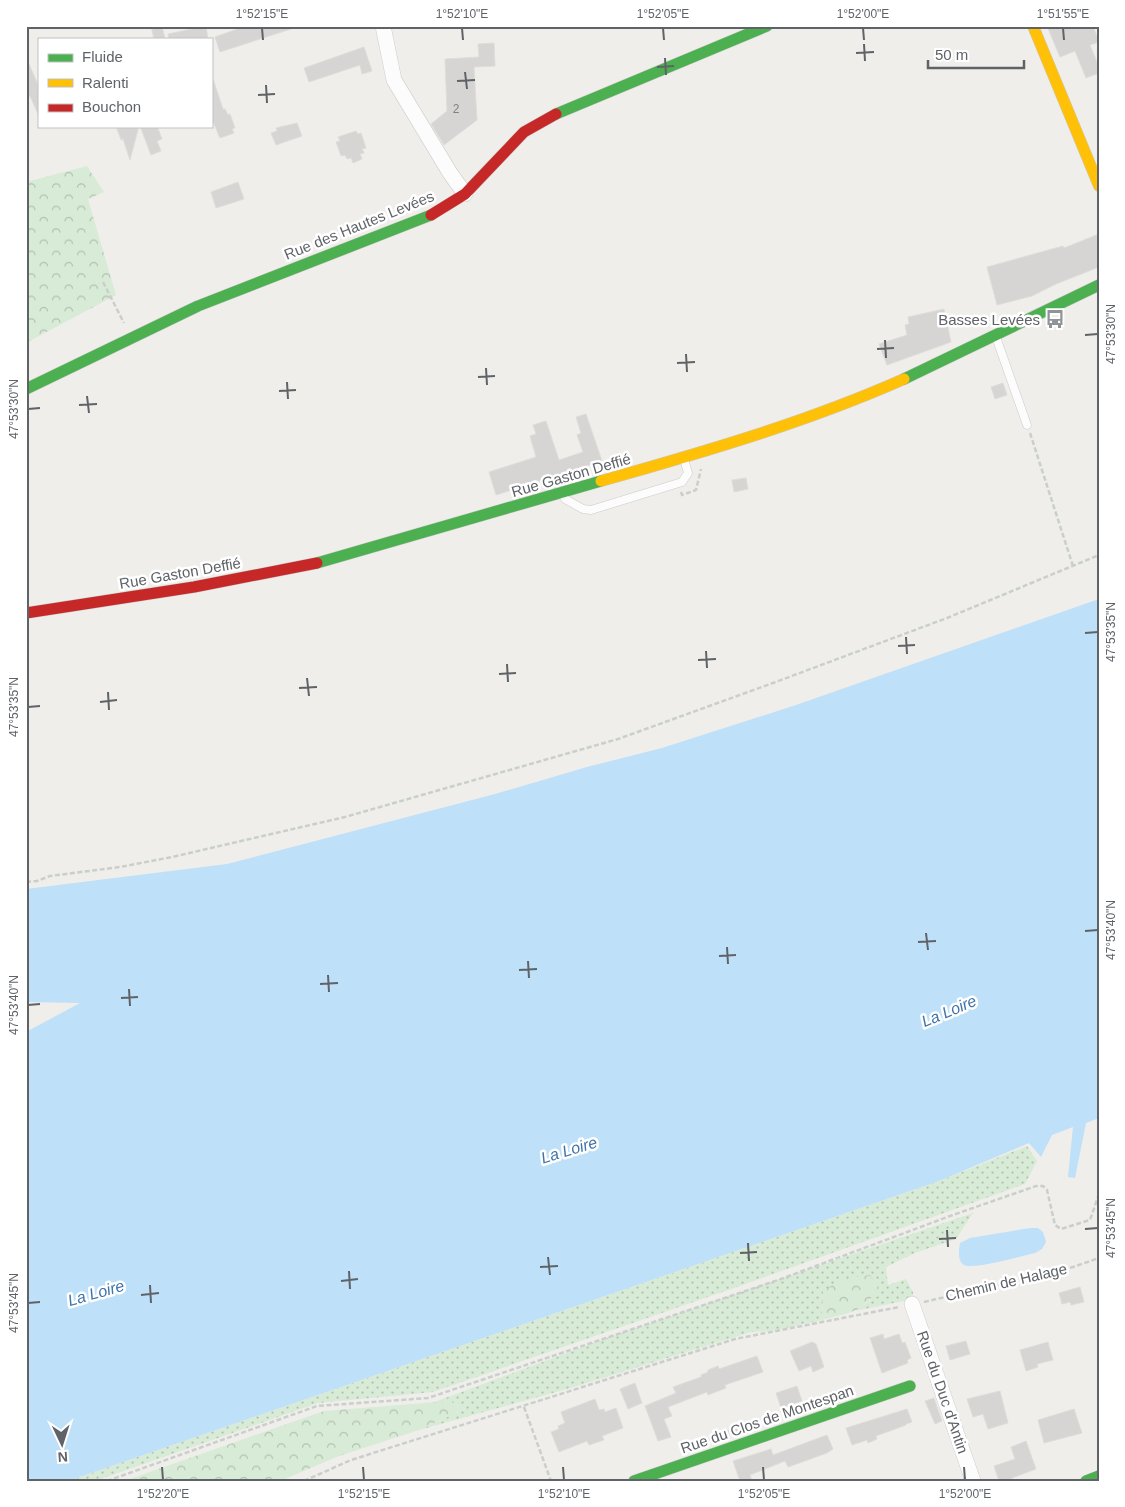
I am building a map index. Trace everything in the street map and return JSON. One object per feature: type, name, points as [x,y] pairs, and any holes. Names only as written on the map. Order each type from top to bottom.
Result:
[{"type":"street","points":[[383,26],[394,80],[450,173],[465,194]]},
{"type":"street","name":"Rue des Hautes Levées","points":[[26,389],[198,306],[428,217],[465,194],[524,132],[557,113],[767,26]]},
{"type":"street","points":[[1033,26],[1099,186]]},
{"type":"street","name":"Rue Gaston Deffié","points":[[26,613],[194,587],[325,561],[683,457],[792,423],[868,395],[924,370],[1099,285]]},
{"type":"street","name":"Rue du Duc d'Antin","points":[[912,1304],[973,1481]]},
{"type":"street","name":"Rue du Clos de Montespan","points":[[634,1481],[910,1386]]},
{"type":"street","points":[[1086,1481],[1099,1476]]},
{"type":"lane","points":[[995,336],[1027,425]]},
{"type":"lane","points":[[562,493],[565,499],[583,509],[591,510],[666,488],[682,482],[688,473],[683,457]]},
{"type":"path","points":[[103,282],[131,338]]},
{"type":"path","points":[[1027,425],[1073,566]]},
{"type":"path","points":[[678,489],[682,495],[696,490],[704,464]]},
{"type":"path","points":[[26,882],[37,881],[50,876],[120,867],[172,857],[345,817],[618,739],[773,684],[938,621],[1099,555]]},
{"type":"path","points":[[107,1481],[318,1406],[428,1398],[772,1283],[950,1216],[1036,1186],[1043,1186],[1047,1190],[1055,1225],[1061,1229],[1090,1220],[1099,1194]]},
{"type":"path","name":"Chemin de Halage","points":[[304,1481],[351,1460],[735,1339],[912,1304],[1073,1266],[1099,1258]]},
{"type":"path","points":[[524,1407],[551,1481]]},
{"type":"green space","points":[[87,166],[104,192],[88,199],[116,295],[26,343],[26,182]]},
{"type":"green space","points":[[1027,1146],[1037,1161],[1025,1184],[737,1287],[433,1392],[318,1403],[95,1481],[68,1481],[939,1181]]},
{"type":"green space","points":[[973,1213],[956,1239],[915,1253],[886,1267],[888,1285],[906,1279],[913,1292],[913,1299],[855,1311],[871,1300],[823,1291],[822,1320],[771,1331],[751,1332],[567,1389],[419,1430],[465,1409],[450,1401],[429,1404],[604,1339]]},
{"type":"green space","points":[[870,1275],[878,1288],[867,1303],[854,1311],[822,1320],[823,1291],[842,1279]]},
{"type":"green space","points":[[450,1401],[465,1409],[419,1430],[339,1456],[280,1481],[124,1481],[324,1411]]},
{"type":"water","name":"La Loire","points":[[1099,599],[1099,1118],[1086,1123],[1075,1178],[1068,1177],[1073,1127],[1052,1135],[1041,1157],[1029,1143],[939,1181],[68,1481],[26,1481],[26,1032],[80,1003],[26,1002],[26,889],[227,864],[495,794],[587,767],[662,748],[796,705]]},
{"type":"water","points":[[1038,1228],[1043,1232],[1046,1242],[1042,1249],[1035,1253],[977,1266],[964,1265],[960,1261],[960,1243],[970,1238]]},
{"type":"building","points":[[151,26],[162,26],[165,38],[154,38]]},
{"type":"building","points":[[206,26],[208,38],[169,38],[168,34]]},
{"type":"building","points":[[246,26],[294,26],[294,28],[220,52],[215,37]]},
{"type":"building","points":[[1047,26],[1093,26],[1099,42],[1090,45],[1099,67],[1099,73],[1086,78],[1075,51],[1060,57]]},
{"type":"building","points":[[494,43],[495,66],[474,67],[477,120],[444,145],[431,124],[447,111],[445,59],[479,57],[478,44]]},
{"type":"building","points":[[364,47],[372,71],[362,74],[360,65],[309,82],[304,68]]},
{"type":"building","points":[[26,57],[38,85],[38,114],[30,96],[26,97]]},
{"type":"building","points":[[212,80],[223,109],[225,109],[228,115],[230,114],[235,128],[232,129],[234,133],[220,138],[212,119]]},
{"type":"building","points":[[297,123],[302,136],[276,145],[271,133],[277,131],[276,128]]},
{"type":"building","points":[[117,128],[138,128],[130,160],[123,139],[121,140]]},
{"type":"building","points":[[141,128],[158,128],[162,139],[157,141],[161,151],[151,155]]},
{"type":"building","points":[[356,131],[358,134],[361,133],[366,148],[362,149],[364,153],[360,154],[362,159],[353,163],[351,158],[347,159],[345,155],[341,156],[336,142],[340,141],[338,137]]},
{"type":"building","points":[[238,182],[244,199],[216,208],[211,192]]},
{"type":"building","points":[[1099,234],[1099,267],[1032,296],[997,305],[987,267],[1063,246],[1064,248]]},
{"type":"building","points":[[944,309],[951,342],[887,365],[879,344],[907,335],[905,325],[909,324],[908,317]]},
{"type":"building","points":[[1003,383],[1007,395],[995,399],[991,387]]},
{"type":"building","points":[[586,414],[602,461],[496,495],[489,472],[536,457],[530,436],[536,434],[533,425],[546,421],[559,460],[583,452],[577,435],[581,433],[576,417]]},
{"type":"building","points":[[746,478],[748,489],[734,492],[732,480]]},
{"type":"building","points":[[1080,1287],[1084,1302],[1071,1305],[1070,1302],[1062,1304],[1059,1293]]},
{"type":"building","points":[[883,1334],[884,1339],[899,1334],[902,1343],[905,1342],[911,1358],[907,1360],[908,1363],[882,1373],[870,1338]]},
{"type":"building","points":[[966,1341],[970,1354],[950,1360],[946,1346]]},
{"type":"building","points":[[812,1342],[816,1344],[824,1367],[813,1372],[811,1366],[799,1371],[790,1351]]},
{"type":"building","points":[[1048,1342],[1053,1360],[1037,1364],[1038,1367],[1026,1371],[1020,1350]]},
{"type":"building","points":[[757,1356],[763,1372],[725,1385],[726,1388],[708,1395],[707,1392],[668,1407],[672,1416],[664,1419],[671,1437],[658,1441],[645,1406],[676,1393],[673,1387],[701,1377],[708,1370],[718,1366],[719,1369]]},
{"type":"building","points":[[635,1383],[642,1403],[628,1409],[620,1389]]},
{"type":"building","points":[[797,1386],[802,1401],[781,1408],[776,1393]]},
{"type":"building","points":[[1000,1391],[1008,1423],[988,1429],[983,1414],[973,1417],[967,1399]]},
{"type":"building","points":[[934,1398],[942,1421],[935,1424],[925,1401]]},
{"type":"building","points":[[595,1399],[599,1410],[604,1409],[605,1412],[616,1408],[623,1428],[602,1436],[604,1440],[589,1445],[587,1441],[559,1452],[551,1432],[559,1429],[558,1426],[565,1423],[561,1412]]},
{"type":"building","points":[[907,1409],[912,1422],[876,1436],[877,1439],[868,1443],[867,1440],[852,1445],[846,1428]]},
{"type":"building","points":[[1074,1409],[1082,1433],[1044,1443],[1038,1420]]},
{"type":"building","points":[[744,1424],[746,1429],[702,1444],[701,1442],[710,1438],[710,1436]]},
{"type":"building","points":[[827,1435],[833,1449],[827,1453],[788,1467],[785,1461],[750,1475],[752,1481],[740,1481],[733,1461],[771,1449],[773,1455]]},
{"type":"building","points":[[1026,1441],[1036,1469],[1012,1478],[1013,1481],[999,1481],[994,1466],[1015,1459],[1011,1447]]},
{"type":"traffic: fast","points":[[556,114],[767,26]]},
{"type":"traffic: fast","points":[[26,389],[198,306],[431,215]]},
{"type":"traffic: fast","points":[[904,379],[1099,285]]},
{"type":"traffic: fast","points":[[317,563],[601,481]]},
{"type":"traffic: fast","points":[[634,1481],[910,1386]]},
{"type":"traffic: fast","points":[[1086,1481],[1099,1476]]},
{"type":"traffic: slow","points":[[1033,26],[1099,186]]},
{"type":"traffic: slow","points":[[601,481],[793,423],[904,379]]},
{"type":"traffic: jam","points":[[431,215],[465,194],[524,132],[556,114]]},
{"type":"traffic: jam","points":[[26,613],[194,587],[317,563]]},
{"type":"place","name":"Basses Levées","points":[[1055,319]]}]
